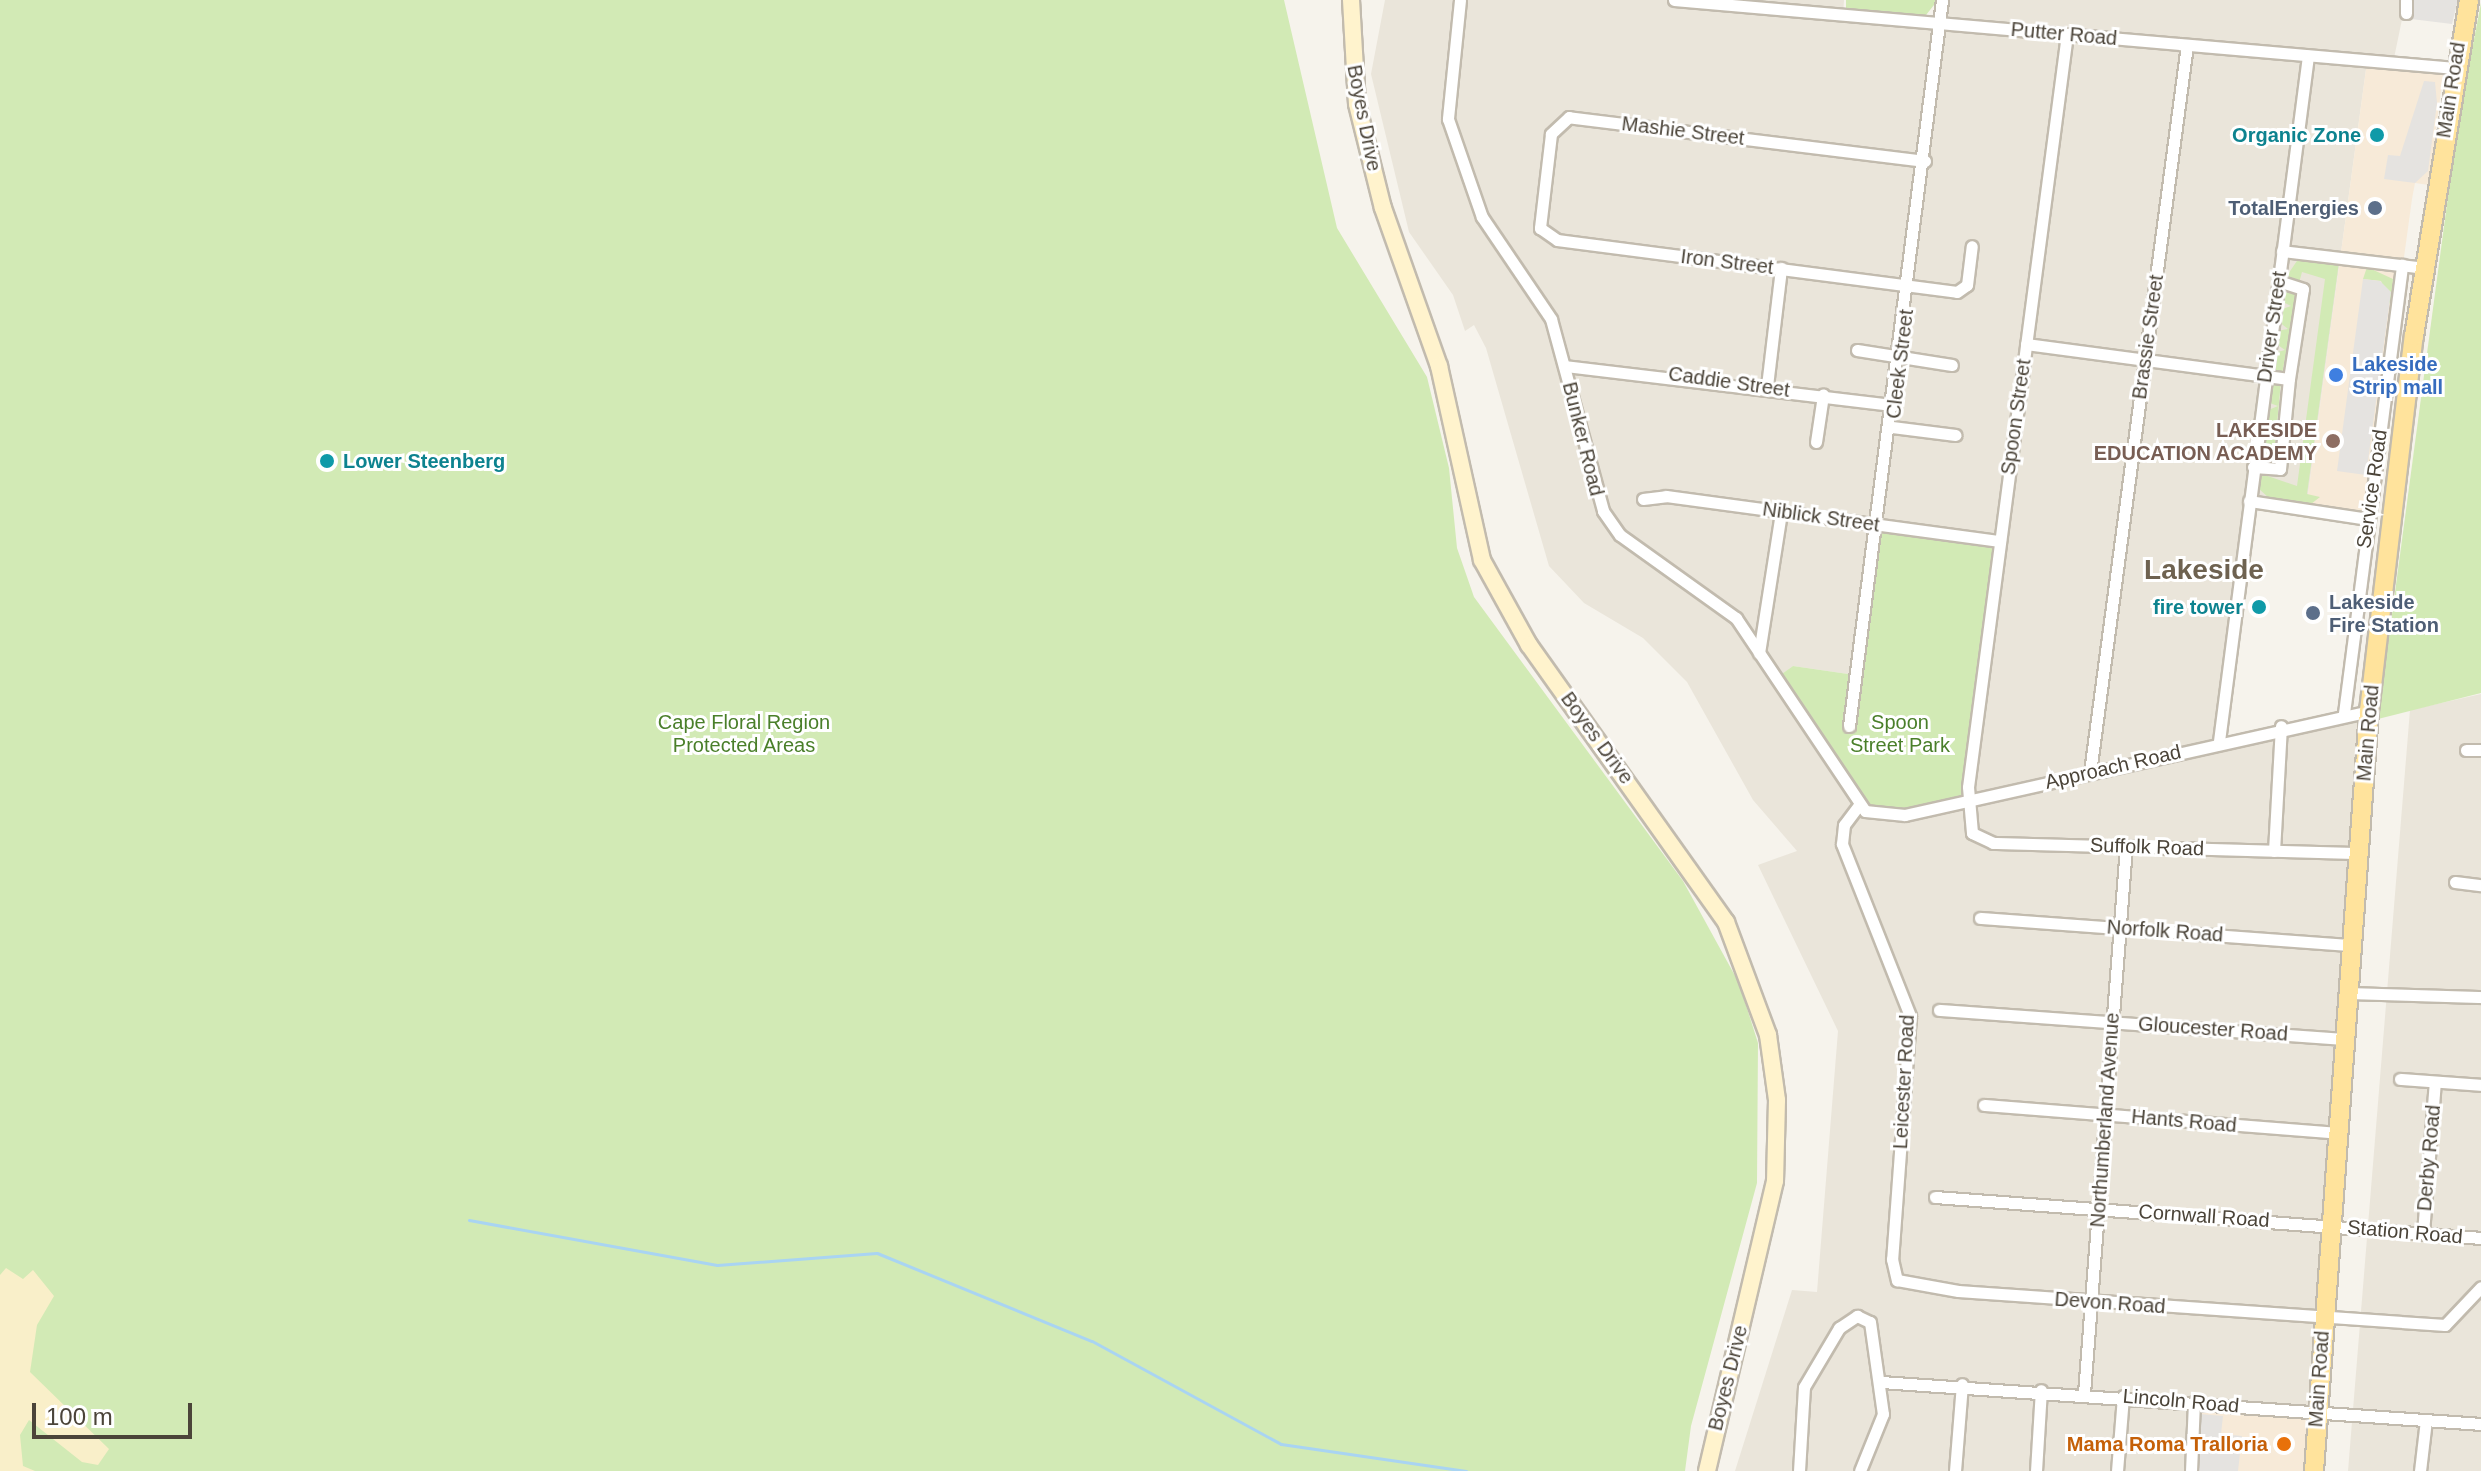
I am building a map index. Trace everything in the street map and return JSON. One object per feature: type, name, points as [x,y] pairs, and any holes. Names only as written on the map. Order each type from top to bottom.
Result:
[{"type":"main road","name":"Boyes Drive","points":[[1351,0],[1357,104],[1383,208],[1447,393],[1482,560],[1529,645],[1726,922],[1768,1035],[1777,1100],[1775,1181],[1707,1471]]},
{"type":"main road","name":"Main Road","points":[[2314,1471],[2342,1039],[2369,711],[2424,268],[2455,68],[2469,0]]},
{"type":"street","name":"Bunker Road","points":[[1460,0],[1448,119],[1482,217],[1546,308],[1611,526],[1728,609],[1859,805]]},
{"type":"street","name":"Putter Road","points":[[1674,0],[2455,68]]},
{"type":"street","name":"Cleek Street","points":[[1849,726],[1910,287],[1942,23],[1942,0]]},
{"type":"street","points":[[2406,0],[2406,13]]},
{"type":"street","name":"Spoon Street","points":[[1970,801],[2000,541],[2067,34]]},
{"type":"street","name":"Brassie Street","points":[[2090,772],[2187,45]]},
{"type":"street","name":"Driver Street","points":[[2219,741],[2308,56]]},
{"type":"street","name":"Mashie Street","points":[[1545,235],[1539,217],[1551,134],[1569,117],[1925,161]]},
{"type":"street","name":"Iron Street","points":[[1545,235],[1910,287],[1964,289],[1972,246]]},
{"type":"street","points":[[2282,251],[2424,268]]},
{"type":"street","name":"Service Road","points":[[2344,713],[2402,265]]},
{"type":"street","points":[[1767,386],[1781,268]]},
{"type":"street","points":[[2253,467],[2280,469],[2286,378],[2303,290],[2278,281]]},
{"type":"street","points":[[2026,344],[2286,378]]},
{"type":"street","points":[[1857,350],[1952,365]]},
{"type":"street","name":"Caddie Street","points":[[1565,366],[1767,386],[1893,405]]},
{"type":"street","points":[[1816,442],[1823,395]]},
{"type":"street","points":[[1892,427],[1955,435]]},
{"type":"street","name":"Niblick Street","points":[[1643,499],[1781,512],[2000,541]]},
{"type":"street","points":[[2249,501],[2368,519]]},
{"type":"street","points":[[1759,653],[1781,512]]},
{"type":"street","points":[[2355,621],[2379,623]]},
{"type":"street","name":"Approach Road","points":[[1859,805],[1888,818],[2281,726],[2369,711]]},
{"type":"street","points":[[2274,851],[2281,726]]},
{"type":"street","points":[[2466,750],[2481,750]]},
{"type":"street","name":"Suffolk Road","points":[[1970,801],[1972,833],[1984,842],[2358,853]]},
{"type":"street","name":"Leicester Road","points":[[1859,805],[1844,825],[1842,844],[1910,1016],[1892,1259],[1897,1280]]},
{"type":"street","name":"Northumberland Avenue","points":[[2084,1393],[2126,846]]},
{"type":"street","points":[[2455,882],[2481,885]]},
{"type":"street","name":"Norfolk Road","points":[[1980,918],[2350,945]]},
{"type":"street","points":[[2346,993],[2481,997]]},
{"type":"street","name":"Gloucester Road","points":[[1939,1010],[2342,1039]]},
{"type":"street","points":[[2400,1079],[2481,1085]]},
{"type":"street","name":"Derby Road","points":[[2423,1233],[2435,1082]]},
{"type":"street","name":"Hants Road","points":[[1984,1105],[2336,1133]]},
{"type":"street","name":"Cornwall Road","points":[[1935,1197],[2330,1226]]},
{"type":"street","name":"Station Road","points":[[2330,1226],[2481,1238]]},
{"type":"street","name":"Devon Road","points":[[1897,1280],[2091,1302],[2450,1325],[2481,1287]]},
{"type":"street","points":[[1799,1471],[1804,1387],[1850,1317],[1870,1322],[1881,1382],[1882,1420],[1863,1449],[1860,1471]]},
{"type":"street","name":"Lincoln Road","points":[[1881,1382],[1962,1384],[2481,1424]]},
{"type":"street","points":[[1955,1471],[1962,1384]]},
{"type":"street","points":[[2036,1471],[2041,1390]]},
{"type":"street","points":[[2117,1471],[2123,1396]]},
{"type":"street","points":[[2191,1471],[2194,1402]]},
{"type":"street","points":[[2420,1471],[2426,1420]]},
{"type":"shaded area","points":[[1385,0],[1844,0],[1843,14],[1941,23],[1942,0],[2406,0],[2393,63],[2367,62],[2306,509],[2249,501],[2219,740],[2369,711],[2317,1412],[2191,1471],[1735,1471],[1792,1290],[1817,1292],[1838,1031],[1758,865],[1797,851],[1753,800],[1687,682],[1643,638],[1584,603],[1549,566],[1486,348],[1474,325],[1465,331],[1453,295],[1409,232],[1371,74]],"holes":[[[1793,666],[1855,675],[1776,679]]]},
{"type":"shaded area","points":[[2413,0],[2458,0],[2452,24],[2411,19]]},
{"type":"shaded area","points":[[2367,62],[2444,67],[2429,185],[2415,183],[2412,199],[2368,519],[2306,509]]},
{"type":"shaded area","points":[[2424,81],[2435,82],[2437,103],[2428,171],[2415,183],[2384,179],[2388,155],[2400,156]]},
{"type":"shaded area","points":[[2363,279],[2380,281],[2391,292],[2366,475],[2337,471]]},
{"type":"shaded area","points":[[2481,694],[2481,1471],[2348,1471],[2410,710]]},
{"type":"shaded area","points":[[2194,1402],[2317,1412],[2314,1471],[2191,1471]]},
{"type":"shaded area","points":[[2200,1414],[2223,1416],[2221,1434],[2242,1436],[2238,1471],[2198,1471]]},
{"type":"green space","name":"Cape Floral Region Protected Areas","points":[[0,0],[1284,0],[1337,228],[1427,377],[1449,468],[1457,548],[1474,597],[1683,881],[1739,983],[1758,1043],[1757,1183],[1691,1426],[1685,1471],[0,1471]]},
{"type":"green space","points":[[1846,0],[1938,0],[1926,15],[1846,9]]},
{"type":"green space","points":[[2481,3],[2481,693],[2378,719],[2458,122]]},
{"type":"green space","points":[[2299,258],[2339,262],[2307,494],[2320,497],[2311,504],[2270,499],[2257,487],[2259,473],[2297,486],[2325,279],[2302,272],[2299,283],[2284,280]]},
{"type":"green space","points":[[2367,267],[2393,279],[2391,307],[2381,281],[2363,279]]},
{"type":"green space","points":[[2282,289],[2297,294],[2282,374],[2272,369],[2274,353],[2285,350],[2275,343],[2277,331],[2288,329],[2278,321],[2280,310],[2291,306],[2281,301]]},
{"type":"green space","points":[[2281,381],[2273,466],[2259,466],[2261,454],[2272,452],[2262,445],[2264,433],[2274,432],[2265,424],[2266,411],[2278,406],[2267,402],[2270,383]]},
{"type":"green space","name":"Spoon Street Park","points":[[1877,525],[2000,541],[1970,801],[1871,814],[1775,679],[1793,666],[1855,675]]},
{"type":"sand","points":[[6,1268],[23,1279],[33,1270],[54,1296],[37,1325],[30,1372],[109,1449],[98,1465],[82,1462],[29,1420],[20,1435],[23,1466],[35,1471],[0,1471],[0,1275]]},
{"type":"waterway","points":[[469,1220],[717,1265],[877,1253],[1092,1341],[1281,1444],[1466,1471]]},
{"type":"place","name":"Organic Zone","points":[[2377,135]]},
{"type":"place","name":"TotalEnergies","points":[[2375,208]]},
{"type":"place","name":"Lakeside Strip mall","points":[[2336,375]]},
{"type":"place","name":"LAKESIDE EDUCATION ACADEMY","points":[[2333,441]]},
{"type":"place","name":"Lower Steenberg","points":[[327,461]]},
{"type":"place","name":"fire tower","points":[[2259,607]]},
{"type":"place","name":"Lakeside Fire Station","points":[[2313,613]]},
{"type":"place","name":"Mama Roma Tralloria","points":[[2284,1444]]},
{"type":"district","name":"Lakeside","points":[[2204,570]]}]
